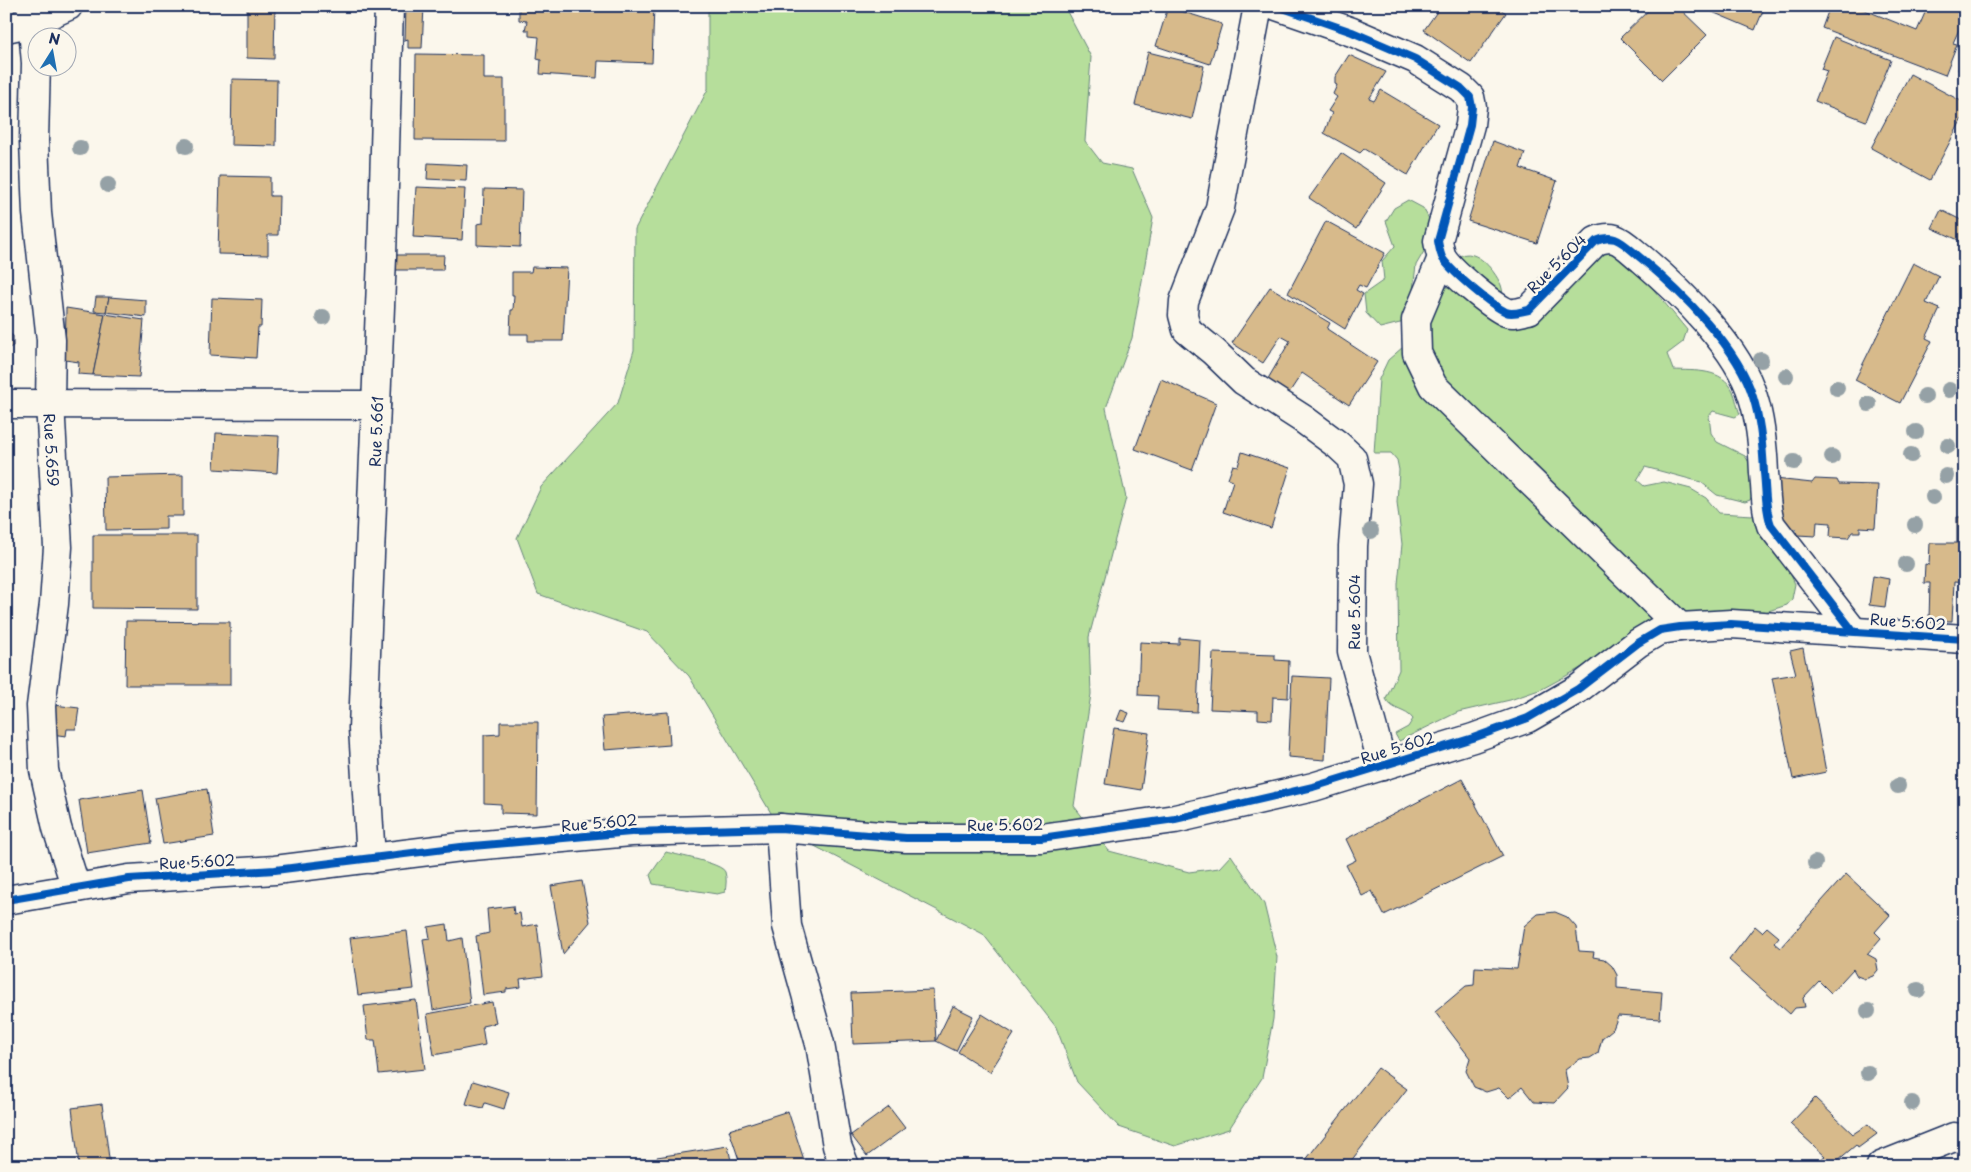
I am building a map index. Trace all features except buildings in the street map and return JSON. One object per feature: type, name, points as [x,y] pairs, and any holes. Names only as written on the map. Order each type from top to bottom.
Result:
[{"type":"street","points":[[6,28],[32,14],[68,6]]},
{"type":"street","name":"Rue 5.661","points":[[371,858],[363,728],[382,256],[389,6]]},
{"type":"street","name":"Rue 5.604","points":[[1258,6],[1220,208],[1184,301],[1183,315],[1187,330],[1214,352],[1244,381],[1303,419],[1352,458],[1358,484],[1353,546],[1352,652],[1382,766]]},
{"type":"street","points":[[1277,6],[1352,32],[1415,59],[1461,88],[1470,97],[1472,107],[1470,125],[1438,241],[1442,258],[1416,320],[1417,353],[1433,386],[1680,627]]},
{"type":"street","name":"Rue 5.659","points":[[32,14],[36,63],[34,141],[37,213],[51,340],[50,403],[58,547],[54,604],[41,706],[43,752],[44,770],[58,828],[76,888]]},
{"type":"street","name":"Rue 5.604","points":[[1442,258],[1492,304],[1507,312],[1516,313],[1529,310],[1596,240],[1604,237],[1617,239],[1668,281],[1716,333],[1739,364],[1753,396],[1762,437],[1767,510],[1771,526],[1853,631]]},
{"type":"street","points":[[6,404],[376,406]]},
{"type":"street","name":"Rue 5.602","points":[[6,900],[129,879],[275,870],[461,847],[631,832],[780,828],[906,838],[1041,838],[1175,819],[1313,787],[1473,738],[1528,718],[1578,689],[1638,643],[1660,630],[1731,624],[1965,639]]},
{"type":"street","points":[[780,828],[787,926],[820,1044],[837,1146],[845,1166]]},
{"type":"street","points":[[1881,1166],[1954,1137],[1965,1139]]},
{"type":"green space","points":[[708,6],[1064,6],[1091,57],[1085,141],[1102,163],[1132,169],[1153,218],[1132,338],[1106,408],[1126,498],[1089,637],[1091,694],[1074,806],[1109,851],[1189,872],[1219,868],[1231,855],[1264,904],[1277,957],[1273,1019],[1262,1078],[1229,1129],[1175,1146],[1119,1127],[1077,1082],[1056,1027],[983,934],[780,828],[689,676],[647,632],[538,594],[517,538],[541,487],[618,403],[634,350],[635,229],[708,89]]},
{"type":"green space","points":[[1408,200],[1423,208],[1433,226],[1430,241],[1416,265],[1413,290],[1420,297],[1448,287],[1462,288],[1455,260],[1462,255],[1468,254],[1475,256],[1488,265],[1502,287],[1504,305],[1512,311],[1596,248],[1616,253],[1654,290],[1687,330],[1683,342],[1667,354],[1673,370],[1707,372],[1722,378],[1733,391],[1740,414],[1735,417],[1713,411],[1709,416],[1711,433],[1717,442],[1745,456],[1754,470],[1757,485],[1750,500],[1745,502],[1717,495],[1701,482],[1645,467],[1637,480],[1644,486],[1664,482],[1691,489],[1706,498],[1719,513],[1753,515],[1762,532],[1784,560],[1795,584],[1792,599],[1787,605],[1762,613],[1658,626],[1542,689],[1510,700],[1458,712],[1399,741],[1395,734],[1408,727],[1413,719],[1407,713],[1392,706],[1386,699],[1399,670],[1398,584],[1402,544],[1397,502],[1399,470],[1397,460],[1391,453],[1374,453],[1379,379],[1388,360],[1403,347],[1406,332],[1404,322],[1380,328],[1366,313],[1364,294],[1384,280],[1382,261],[1395,246],[1386,221],[1394,208]]},
{"type":"green space","points":[[666,852],[708,863],[722,869],[726,877],[725,892],[717,894],[653,884],[650,875]]},
{"type":"cycle path","points":[[1277,6],[1352,32],[1415,59],[1461,88],[1470,97],[1472,107],[1470,125],[1438,241],[1442,257],[1448,265],[1491,303],[1509,313],[1529,310],[1596,241],[1608,238],[1618,240],[1625,245],[1691,304],[1735,359],[1746,378],[1753,397],[1761,435],[1767,506],[1771,525],[1853,631]]},
{"type":"cycle path","points":[[6,900],[129,879],[275,870],[461,847],[631,832],[780,828],[906,838],[1041,838],[1175,819],[1313,787],[1473,738],[1528,718],[1578,689],[1638,643],[1660,630],[1731,624],[1965,639]]}]
